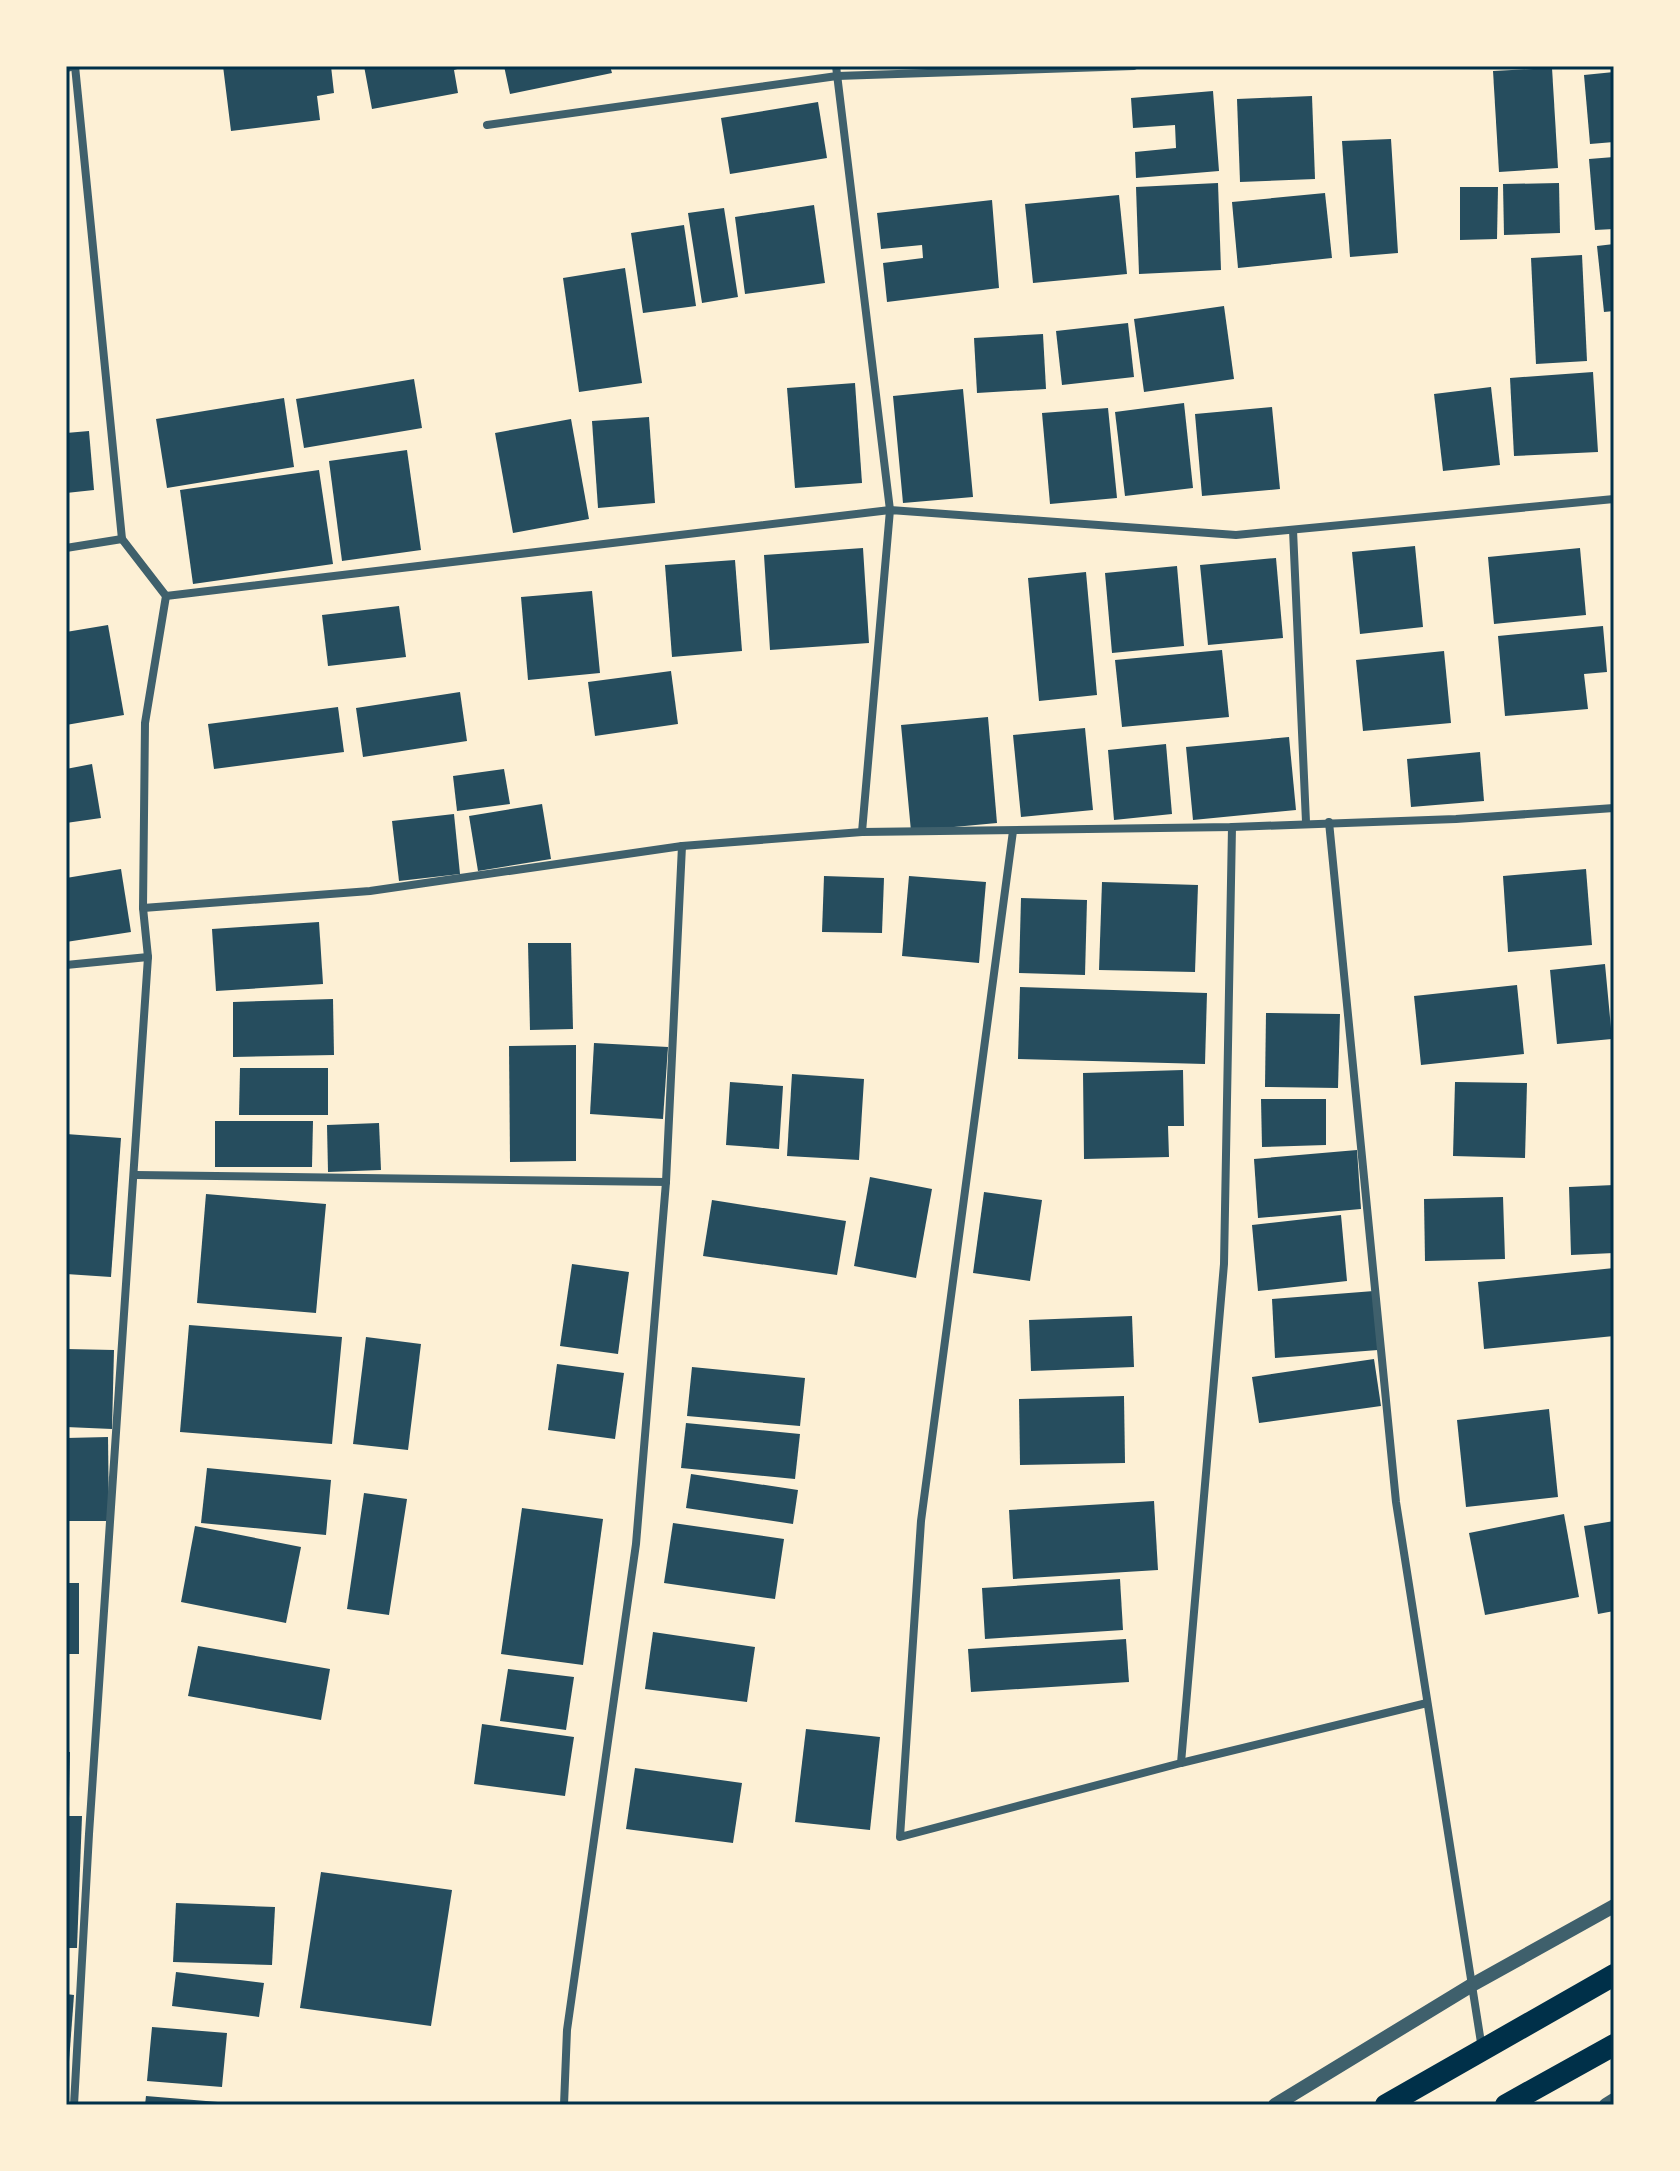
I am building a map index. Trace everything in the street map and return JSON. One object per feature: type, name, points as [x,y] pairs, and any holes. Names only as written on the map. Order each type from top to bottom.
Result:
[{"type":"highway","points":[[1386,2105],[1614,1975]]},
{"type":"highway","points":[[1506,2105],[1614,2045]]},
{"type":"street","points":[[66,68],[75,66],[122,539],[166,596],[145,723],[143,908],[148,957],[136,1175],[90,1819],[74,2105]]},
{"type":"street","points":[[487,125],[837,71],[1134,66]]},
{"type":"street","points":[[837,71],[890,510],[862,832]]},
{"type":"street","points":[[166,596],[890,510],[1236,535],[1614,499]]},
{"type":"street","points":[[1293,530],[1306,822]]},
{"type":"street","points":[[66,548],[122,539]]},
{"type":"street","points":[[143,908],[370,891],[682,846],[862,832],[1232,827],[1456,819],[1614,808]]},
{"type":"street","points":[[1329,822],[1396,1502],[1482,2050]]},
{"type":"street","points":[[1181,1763],[1224,1264],[1232,827]]},
{"type":"street","points":[[1013,831],[921,1521],[900,1837],[1181,1763],[1427,1703]]},
{"type":"street","points":[[564,2105],[567,2030],[636,1544],[666,1182],[682,846]]},
{"type":"street","points":[[66,965],[148,957]]},
{"type":"street","points":[[136,1175],[666,1182]]},
{"type":"street","points":[[1275,2105],[1472,1985],[1614,1906]]},
{"type":"street","points":[[1606,2105],[1614,2100]]},
{"type":"building","points":[[223,66],[331,66],[334,93],[317,96],[320,120],[231,131]]},
{"type":"building","points":[[364,66],[464,67],[454,70],[458,93],[372,109]]},
{"type":"building","points":[[504,66],[610,66],[612,73],[510,94]]},
{"type":"building","points":[[1552,68],[1558,168],[1499,172],[1493,71]]},
{"type":"building","points":[[1614,72],[1614,142],[1590,144],[1584,75]]},
{"type":"building","points":[[1213,91],[1219,171],[1136,178],[1135,152],[1176,148],[1175,125],[1133,128],[1131,98]]},
{"type":"building","points":[[1312,96],[1315,179],[1240,182],[1237,99]]},
{"type":"building","points":[[818,102],[827,158],[730,174],[721,118]]},
{"type":"building","points":[[1391,139],[1398,253],[1350,257],[1342,141]]},
{"type":"building","points":[[1614,157],[1614,229],[1595,230],[1589,159]]},
{"type":"building","points":[[1218,183],[1221,270],[1139,274],[1136,187]]},
{"type":"building","points":[[1559,183],[1560,233],[1504,235],[1503,184]]},
{"type":"building","points":[[1460,187],[1498,187],[1497,239],[1460,240]]},
{"type":"building","points":[[1325,193],[1332,258],[1238,268],[1232,202]]},
{"type":"building","points":[[1119,195],[1127,274],[1033,283],[1025,204]]},
{"type":"building","points":[[992,200],[999,288],[887,302],[883,263],[923,258],[922,245],[881,249],[877,213]]},
{"type":"building","points":[[814,205],[825,283],[745,294],[735,217]]},
{"type":"building","points":[[724,208],[738,297],[702,303],[688,213]]},
{"type":"building","points":[[684,225],[696,306],[643,313],[631,233]]},
{"type":"building","points":[[1614,244],[1614,311],[1604,312],[1597,246]]},
{"type":"building","points":[[1582,255],[1587,361],[1536,364],[1531,258]]},
{"type":"building","points":[[625,268],[642,383],[579,392],[563,278]]},
{"type":"building","points":[[1224,306],[1234,379],[1144,392],[1134,319]]},
{"type":"building","points":[[1128,323],[1134,377],[1062,385],[1056,331]]},
{"type":"building","points":[[1043,334],[1046,389],[977,393],[974,338]]},
{"type":"building","points":[[1593,372],[1598,452],[1514,456],[1510,378]]},
{"type":"building","points":[[414,379],[422,428],[304,448],[296,399]]},
{"type":"building","points":[[855,383],[862,483],[795,488],[787,388]]},
{"type":"building","points":[[1491,387],[1500,465],[1443,471],[1434,394]]},
{"type":"building","points":[[963,389],[973,497],[903,503],[893,396]]},
{"type":"building","points":[[284,398],[294,467],[167,488],[156,419]]},
{"type":"building","points":[[1184,403],[1193,488],[1125,496],[1115,412]]},
{"type":"building","points":[[1272,407],[1280,489],[1202,496],[1195,414]]},
{"type":"building","points":[[1108,408],[1117,498],[1050,504],[1042,413]]},
{"type":"building","points":[[649,417],[655,503],[598,508],[592,421]]},
{"type":"building","points":[[571,419],[589,519],[513,533],[495,433]]},
{"type":"building","points":[[89,431],[94,490],[66,493],[66,433]]},
{"type":"building","points":[[407,450],[421,550],[342,561],[329,461]]},
{"type":"building","points":[[319,470],[333,564],[193,584],[180,490]]},
{"type":"building","points":[[1415,546],[1423,627],[1360,634],[1352,552]]},
{"type":"building","points":[[863,548],[869,643],[770,650],[764,555]]},
{"type":"building","points":[[1580,548],[1586,615],[1494,624],[1488,557]]},
{"type":"building","points":[[1276,558],[1283,638],[1208,645],[1200,565]]},
{"type":"building","points":[[735,560],[742,651],[672,657],[665,565]]},
{"type":"building","points":[[1177,566],[1184,646],[1112,653],[1105,573]]},
{"type":"building","points":[[1086,572],[1097,695],[1039,701],[1028,578]]},
{"type":"building","points":[[592,591],[600,673],[528,680],[521,597]]},
{"type":"building","points":[[399,606],[406,657],[328,666],[322,615]]},
{"type":"building","points":[[108,625],[124,715],[66,725],[66,632]]},
{"type":"building","points":[[1603,626],[1607,672],[1584,674],[1588,709],[1505,716],[1498,636]]},
{"type":"building","points":[[1222,650],[1229,717],[1122,727],[1115,660]]},
{"type":"building","points":[[1444,651],[1451,723],[1363,731],[1356,660]]},
{"type":"building","points":[[671,671],[678,724],[595,736],[588,682]]},
{"type":"building","points":[[460,692],[467,741],[363,757],[356,708]]},
{"type":"building","points":[[338,707],[344,752],[214,769],[208,724]]},
{"type":"building","points":[[988,717],[997,823],[911,831],[901,725]]},
{"type":"building","points":[[1085,728],[1093,810],[1021,817],[1013,735]]},
{"type":"building","points":[[1289,737],[1296,810],[1193,820],[1186,747]]},
{"type":"building","points":[[1166,744],[1172,814],[1114,820],[1108,750]]},
{"type":"building","points":[[1480,752],[1484,801],[1411,807],[1407,759]]},
{"type":"building","points":[[92,764],[101,818],[66,823],[66,769]]},
{"type":"building","points":[[504,769],[510,804],[457,811],[453,776]]},
{"type":"building","points":[[542,804],[551,859],[478,871],[469,816]]},
{"type":"building","points":[[454,814],[460,874],[399,881],[392,821]]},
{"type":"building","points":[[121,869],[131,932],[66,942],[66,878]]},
{"type":"building","points":[[1586,869],[1592,945],[1508,952],[1503,876]]},
{"type":"building","points":[[824,876],[884,878],[882,933],[822,932]]},
{"type":"building","points":[[909,876],[986,882],[979,963],[902,956]]},
{"type":"building","points":[[1102,882],[1198,885],[1195,972],[1099,970]]},
{"type":"building","points":[[1021,898],[1087,900],[1085,975],[1019,973]]},
{"type":"building","points":[[319,922],[323,984],[216,991],[212,929]]},
{"type":"building","points":[[528,943],[571,943],[573,1029],[530,1030]]},
{"type":"building","points":[[1605,964],[1612,1039],[1557,1044],[1550,970]]},
{"type":"building","points":[[1517,985],[1524,1054],[1421,1065],[1414,996]]},
{"type":"building","points":[[1020,987],[1207,993],[1205,1064],[1018,1059]]},
{"type":"building","points":[[333,999],[334,1055],[233,1057],[233,1002]]},
{"type":"building","points":[[1266,1013],[1340,1014],[1338,1088],[1265,1087]]},
{"type":"building","points":[[594,1043],[668,1047],[663,1119],[590,1114]]},
{"type":"building","points":[[576,1045],[576,1161],[510,1162],[509,1046]]},
{"type":"building","points":[[240,1068],[328,1068],[328,1115],[239,1115]]},
{"type":"building","points":[[1183,1070],[1184,1126],[1168,1126],[1169,1157],[1084,1159],[1083,1073]]},
{"type":"building","points":[[792,1074],[864,1079],[859,1160],[787,1156]]},
{"type":"building","points":[[730,1082],[783,1086],[779,1149],[726,1145]]},
{"type":"building","points":[[1455,1082],[1527,1083],[1525,1158],[1453,1156]]},
{"type":"building","points":[[1261,1099],[1326,1099],[1326,1145],[1262,1147]]},
{"type":"building","points":[[215,1121],[313,1121],[312,1167],[215,1167]]},
{"type":"building","points":[[379,1123],[381,1170],[328,1172],[327,1125]]},
{"type":"building","points":[[66,1134],[121,1138],[111,1277],[66,1274]]},
{"type":"building","points":[[1357,1150],[1361,1209],[1258,1218],[1254,1159]]},
{"type":"building","points":[[870,1177],[932,1189],[916,1278],[854,1266]]},
{"type":"building","points":[[1614,1185],[1614,1253],[1571,1255],[1569,1187]]},
{"type":"building","points":[[984,1192],[1042,1200],[1030,1281],[973,1273]]},
{"type":"building","points":[[206,1194],[326,1204],[316,1313],[197,1303]]},
{"type":"building","points":[[1503,1197],[1505,1259],[1425,1261],[1424,1199]]},
{"type":"building","points":[[712,1200],[846,1221],[837,1275],[703,1256]]},
{"type":"building","points":[[1341,1215],[1347,1281],[1258,1291],[1252,1225]]},
{"type":"building","points":[[572,1264],[629,1272],[618,1354],[560,1346]]},
{"type":"building","points":[[1614,1268],[1614,1336],[1484,1349],[1478,1282]]},
{"type":"building","points":[[1374,1291],[1378,1350],[1275,1358],[1272,1299]]},
{"type":"building","points":[[1132,1316],[1134,1367],[1031,1371],[1029,1320]]},
{"type":"building","points":[[189,1325],[342,1337],[332,1444],[180,1432]]},
{"type":"building","points":[[366,1337],[421,1344],[408,1450],[353,1444]]},
{"type":"building","points":[[66,1349],[114,1350],[112,1429],[66,1427]]},
{"type":"building","points":[[1374,1359],[1381,1406],[1259,1423],[1252,1377]]},
{"type":"building","points":[[557,1364],[624,1373],[615,1439],[548,1430]]},
{"type":"building","points":[[692,1367],[805,1378],[800,1426],[687,1416]]},
{"type":"building","points":[[1124,1396],[1125,1463],[1020,1465],[1019,1399]]},
{"type":"building","points":[[1549,1409],[1558,1497],[1466,1507],[1457,1420]]},
{"type":"building","points":[[686,1423],[800,1434],[795,1479],[681,1468]]},
{"type":"building","points":[[108,1437],[109,1521],[66,1521],[66,1438]]},
{"type":"building","points":[[207,1468],[331,1480],[326,1535],[201,1523]]},
{"type":"building","points":[[691,1474],[798,1490],[793,1524],[686,1508]]},
{"type":"building","points":[[364,1493],[407,1499],[389,1615],[347,1609]]},
{"type":"building","points":[[1154,1501],[1158,1570],[1013,1579],[1009,1510]]},
{"type":"building","points":[[522,1508],[603,1519],[583,1665],[501,1654]]},
{"type":"building","points":[[1564,1514],[1579,1597],[1485,1615],[1469,1533]]},
{"type":"building","points":[[1614,1521],[1614,1611],[1598,1614],[1584,1526]]},
{"type":"building","points":[[673,1523],[784,1539],[775,1599],[664,1583]]},
{"type":"building","points":[[195,1526],[301,1547],[286,1623],[181,1602]]},
{"type":"building","points":[[1120,1579],[1123,1630],[985,1639],[982,1588]]},
{"type":"building","points":[[66,1583],[79,1583],[79,1654],[66,1654]]},
{"type":"building","points":[[653,1632],[755,1647],[747,1702],[645,1689]]},
{"type":"building","points":[[1126,1639],[1129,1682],[971,1692],[968,1649]]},
{"type":"building","points":[[198,1646],[330,1669],[321,1720],[188,1696]]},
{"type":"building","points":[[508,1669],[574,1677],[566,1730],[500,1721]]},
{"type":"building","points":[[482,1724],[574,1737],[565,1796],[474,1784]]},
{"type":"building","points":[[806,1729],[880,1737],[870,1830],[795,1822]]},
{"type":"building","points":[[66,1752],[70,1752],[69,1800],[66,1800]]},
{"type":"building","points":[[635,1768],[742,1783],[733,1843],[626,1829]]},
{"type":"building","points":[[66,1816],[82,1816],[77,1948],[66,1948]]},
{"type":"building","points":[[321,1872],[452,1890],[431,2026],[300,2008]]},
{"type":"building","points":[[176,1903],[275,1907],[272,1965],[173,1962]]},
{"type":"building","points":[[176,1972],[264,1983],[259,2017],[172,2006]]},
{"type":"building","points":[[66,1994],[74,1995],[68,2075],[66,2075]]},
{"type":"building","points":[[152,2027],[227,2033],[222,2087],[147,2081]]},
{"type":"building","points":[[146,2096],[230,2103],[230,2105],[145,2105]]}]
